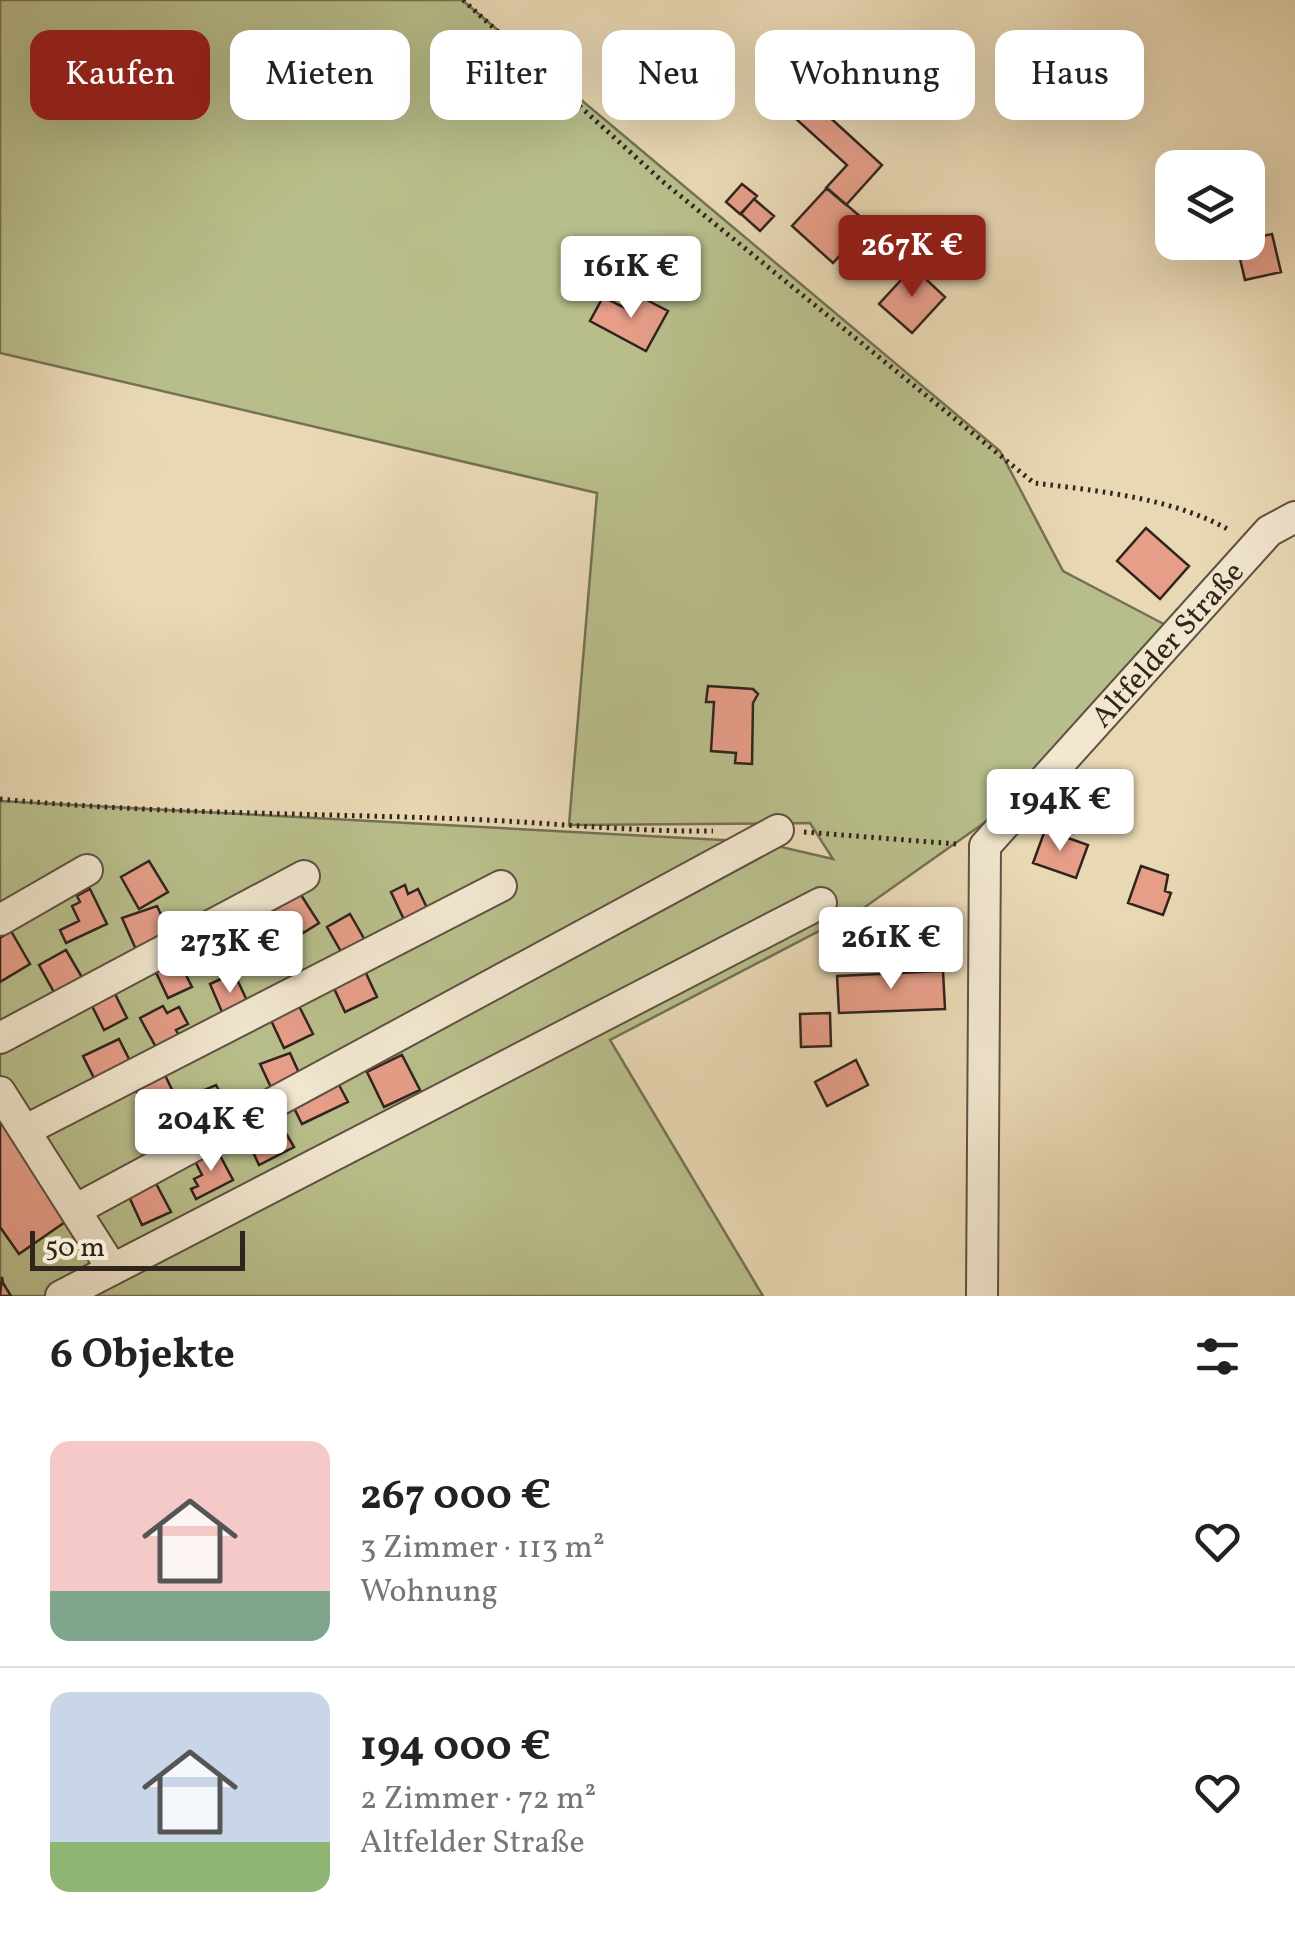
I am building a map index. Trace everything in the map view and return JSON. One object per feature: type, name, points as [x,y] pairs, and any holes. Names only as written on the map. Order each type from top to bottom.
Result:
[{"type":"street","name":"Altfelder Straße","points":[[985,846],[1268,531],[1295,518]]},
{"type":"street","points":[[78,1209],[778,830]]},
{"type":"street","points":[[982,1296],[985,846]]},
{"type":"street","points":[[0,920],[87,870]]},
{"type":"street","points":[[0,1038],[304,876]]},
{"type":"street","points":[[26,1130],[501,886]]},
{"type":"street","points":[[61,1296],[110,1267],[821,903]]},
{"type":"street","points":[[0,1092],[78,1209],[110,1267]]},
{"type":"path","points":[[463,0],[662,180],[1034,482],[1205,516],[1255,545]]},
{"type":"path","points":[[0,799],[76,806],[467,819],[643,832],[720,831]]},
{"type":"path","points":[[778,830],[985,846]]},
{"type":"green space","points":[[0,0],[462,0],[498,30],[430,30],[430,120],[582,120],[582,101],[1000,451],[1063,571],[1177,631],[1008,806],[865,907],[610,1040],[763,1296],[0,1296],[0,801],[760,842],[833,859],[810,823],[569,825],[597,493],[0,353]]},
{"type":"building","points":[[797,120],[833,120],[882,165],[846,205],[826,188],[847,165]]},
{"type":"building","points":[[742,184],[757,196],[740,214],[726,202]]},
{"type":"building","points":[[827,188],[869,224],[833,263],[792,226]]},
{"type":"building","points":[[754,199],[774,216],[760,231],[741,214]]},
{"type":"building","points":[[897,222],[920,243],[898,266],[876,246]]},
{"type":"building","points":[[1272,234],[1281,272],[1245,280],[1240,260],[1265,260],[1265,236]]},
{"type":"building","points":[[913,267],[945,297],[912,333],[879,304]]},
{"type":"building","points":[[639,296],[668,311],[646,351],[590,321],[603,297],[631,311]]},
{"type":"building","points":[[1146,528],[1189,566],[1160,599],[1117,561]]},
{"type":"building","points":[[708,686],[753,689],[758,694],[753,703],[752,764],[735,763],[736,753],[711,751],[714,702],[706,702]]},
{"type":"building","points":[[1045,830],[1088,845],[1076,878],[1033,863]]},
{"type":"building","points":[[149,861],[168,892],[139,909],[121,877]]},
{"type":"building","points":[[1141,866],[1168,875],[1165,891],[1171,893],[1163,915],[1128,903]]},
{"type":"building","points":[[405,885],[408,894],[418,889],[428,910],[407,926],[391,892]]},
{"type":"building","points":[[90,889],[107,924],[66,943],[60,930],[79,921],[72,906],[80,902],[77,896]]},
{"type":"building","points":[[301,895],[319,923],[303,933],[295,920],[274,932],[264,915]]},
{"type":"building","points":[[157,906],[171,936],[138,954],[122,918]]},
{"type":"building","points":[[350,914],[366,942],[343,955],[327,927]]},
{"type":"building","points":[[237,923],[256,958],[242,965],[237,956],[221,964],[207,938]]},
{"type":"building","points":[[11,931],[30,964],[0,982],[0,938]]},
{"type":"building","points":[[66,950],[83,979],[55,994],[39,965]]},
{"type":"building","points":[[176,955],[192,987],[168,998],[153,966]]},
{"type":"building","points":[[364,969],[377,997],[345,1012],[332,984]]},
{"type":"building","points":[[943,971],[945,1009],[839,1013],[837,976]]},
{"type":"building","points":[[234,973],[250,1007],[225,1019],[210,984]]},
{"type":"building","points":[[111,986],[127,1018],[104,1030],[88,998]]},
{"type":"building","points":[[296,1000],[313,1034],[284,1048],[268,1014]]},
{"type":"building","points":[[163,1006],[167,1013],[179,1007],[188,1024],[176,1030],[180,1037],[157,1049],[140,1018]]},
{"type":"building","points":[[830,1013],[831,1046],[801,1047],[800,1014]]},
{"type":"building","points":[[119,1039],[132,1065],[96,1082],[83,1056]]},
{"type":"building","points":[[290,1053],[304,1084],[275,1096],[260,1064]]},
{"type":"building","points":[[402,1055],[420,1090],[384,1107],[367,1072]]},
{"type":"building","points":[[856,1060],[868,1085],[827,1106],[815,1082]]},
{"type":"building","points":[[161,1067],[177,1100],[164,1106],[158,1093],[141,1101],[132,1081]]},
{"type":"building","points":[[216,1085],[223,1098],[214,1103],[224,1122],[204,1132],[185,1098]]},
{"type":"building","points":[[339,1085],[348,1102],[302,1124],[294,1108]]},
{"type":"building","points":[[0,1121],[68,1220],[19,1254],[0,1227]]},
{"type":"building","points":[[287,1135],[294,1147],[259,1165],[253,1152]]},
{"type":"building","points":[[216,1148],[233,1180],[196,1199],[191,1189],[198,1186],[194,1179],[202,1175],[194,1159]]},
{"type":"building","points":[[152,1176],[171,1212],[142,1225],[126,1190]]},
{"type":"building","points":[[2,1277],[3,1283],[11,1296],[0,1296]]}]
